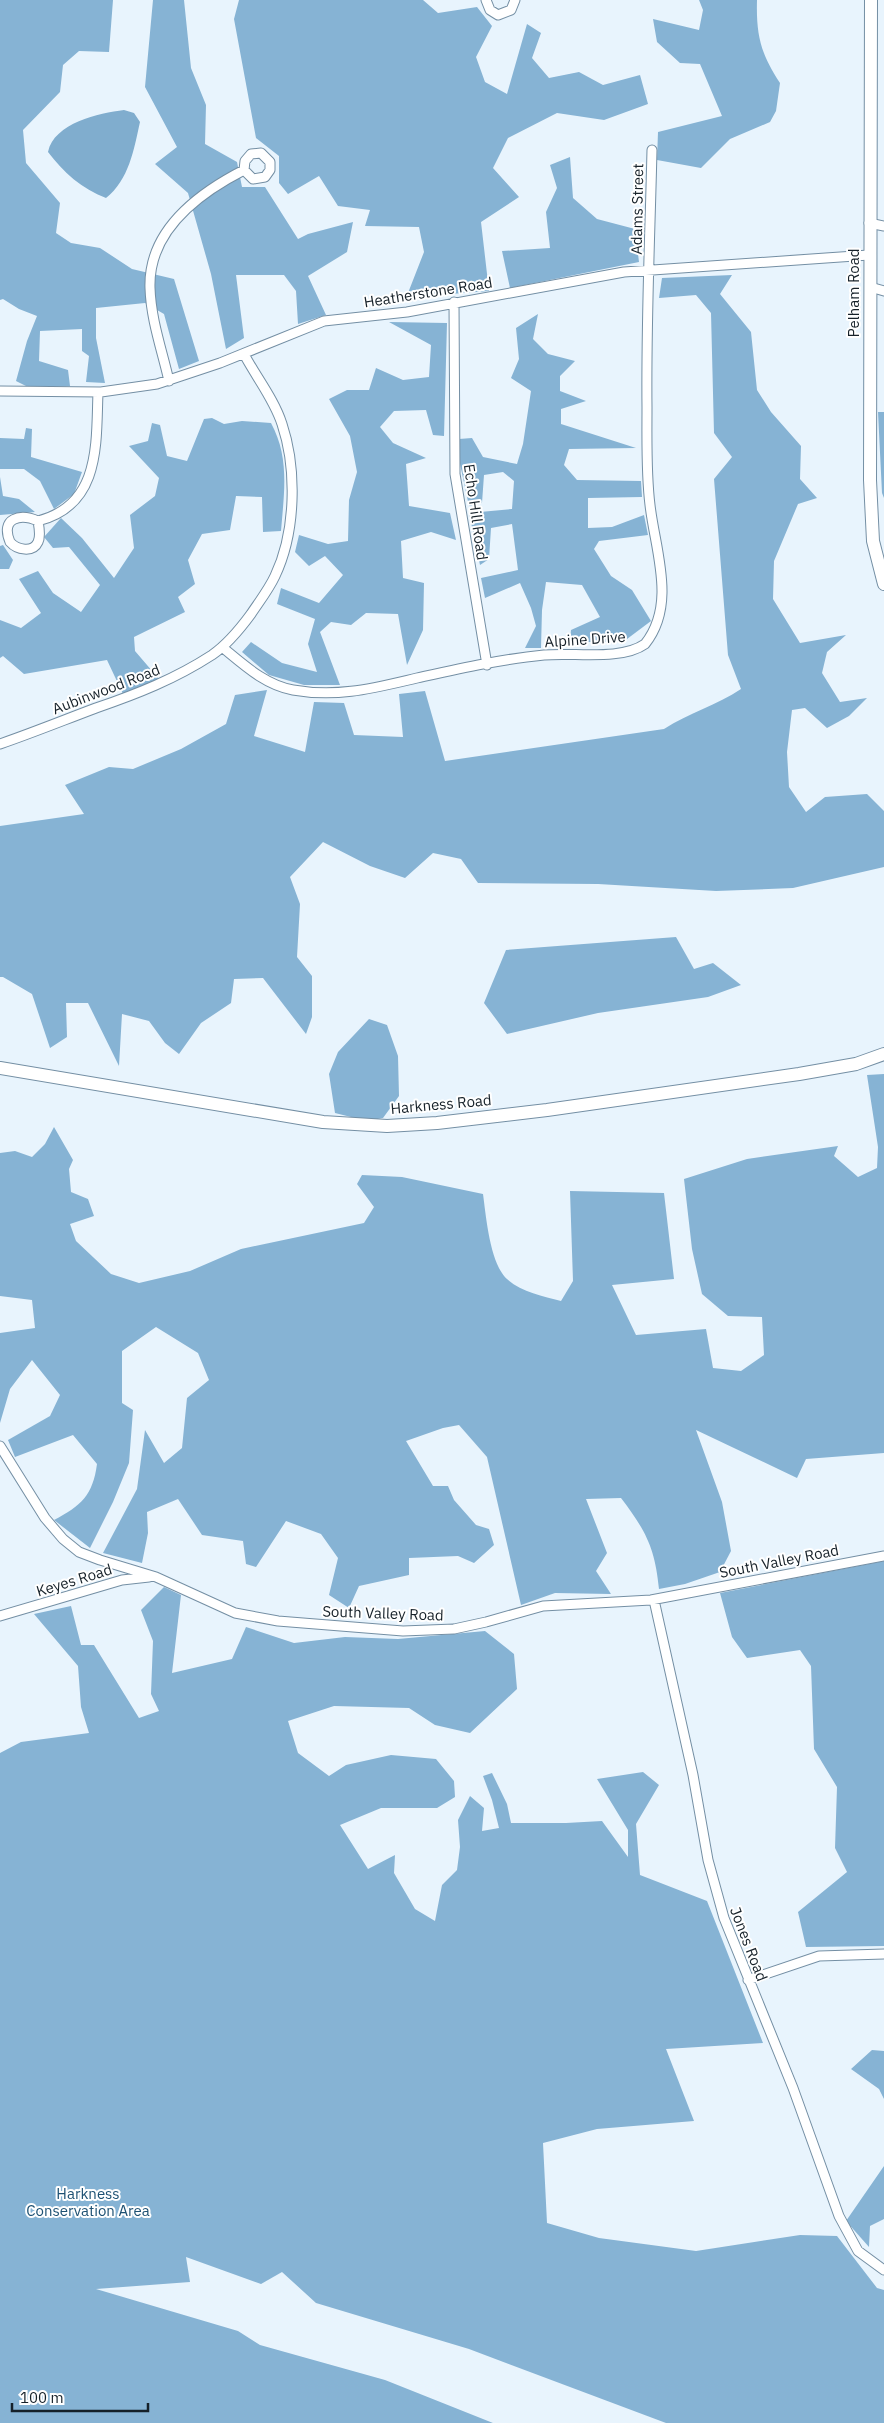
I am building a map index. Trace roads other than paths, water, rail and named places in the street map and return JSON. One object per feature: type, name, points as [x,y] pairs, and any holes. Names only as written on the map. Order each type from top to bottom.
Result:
[{"type":"main road","name":"Pelham Road","points":[[871,0],[869,223],[872,529],[875,550],[884,584]]},
{"type":"main road","name":"Harkness Road","points":[[0,1068],[323,1122],[388,1126],[437,1123],[547,1110],[806,1073],[856,1064],[884,1054]]},
{"type":"street","points":[[486,0],[490,10],[498,15],[511,10],[515,0]]},
{"type":"street","name":"Adams Street","points":[[649,269],[652,150]]},
{"type":"street","points":[[169,381],[153,317],[150,286],[157,250],[169,228],[199,197],[216,184],[244,170]]},
{"type":"street","points":[[869,223],[884,226]]},
{"type":"street","name":"Heatherstone Road","points":[[0,391],[98,392],[169,381],[324,322],[407,312],[454,302],[649,269],[696,268],[786,259],[870,255]]},
{"type":"street","name":"Alpine Drive","points":[[222,647],[265,680],[287,689],[312,692],[374,689],[423,677],[544,655],[631,651],[645,644],[654,627],[661,604],[663,586],[654,534],[647,474],[646,349],[649,269]]},
{"type":"street","points":[[870,287],[884,291]]},
{"type":"street","name":"Echo Hill Road","points":[[454,302],[455,474],[487,665]]},
{"type":"street","name":"Aubinwood Road","points":[[0,744],[156,686],[222,647],[244,623],[276,575],[285,545],[290,512],[289,451],[278,413],[244,354]]},
{"type":"street","points":[[38,521],[57,515],[68,508],[88,479],[95,454],[98,392]]},
{"type":"street","name":"South Valley Road","points":[[0,1446],[38,1509],[68,1543],[89,1557],[156,1577],[220,1607],[250,1616],[317,1625],[428,1631],[460,1628],[536,1607],[558,1604],[654,1600],[884,1556]]},
{"type":"street","name":"Keyes Road","points":[[0,1616],[128,1579],[156,1577]]},
{"type":"street","name":"Jones Road","points":[[654,1600],[693,1775],[711,1872],[724,1918],[793,2088],[839,2216],[858,2251],[884,2270]]},
{"type":"street","points":[[748,1980],[813,1957],[833,1954],[884,1954]]},
{"type":"park label","name":"Harkness Conservation Area","points":[[88,2202]]}]
